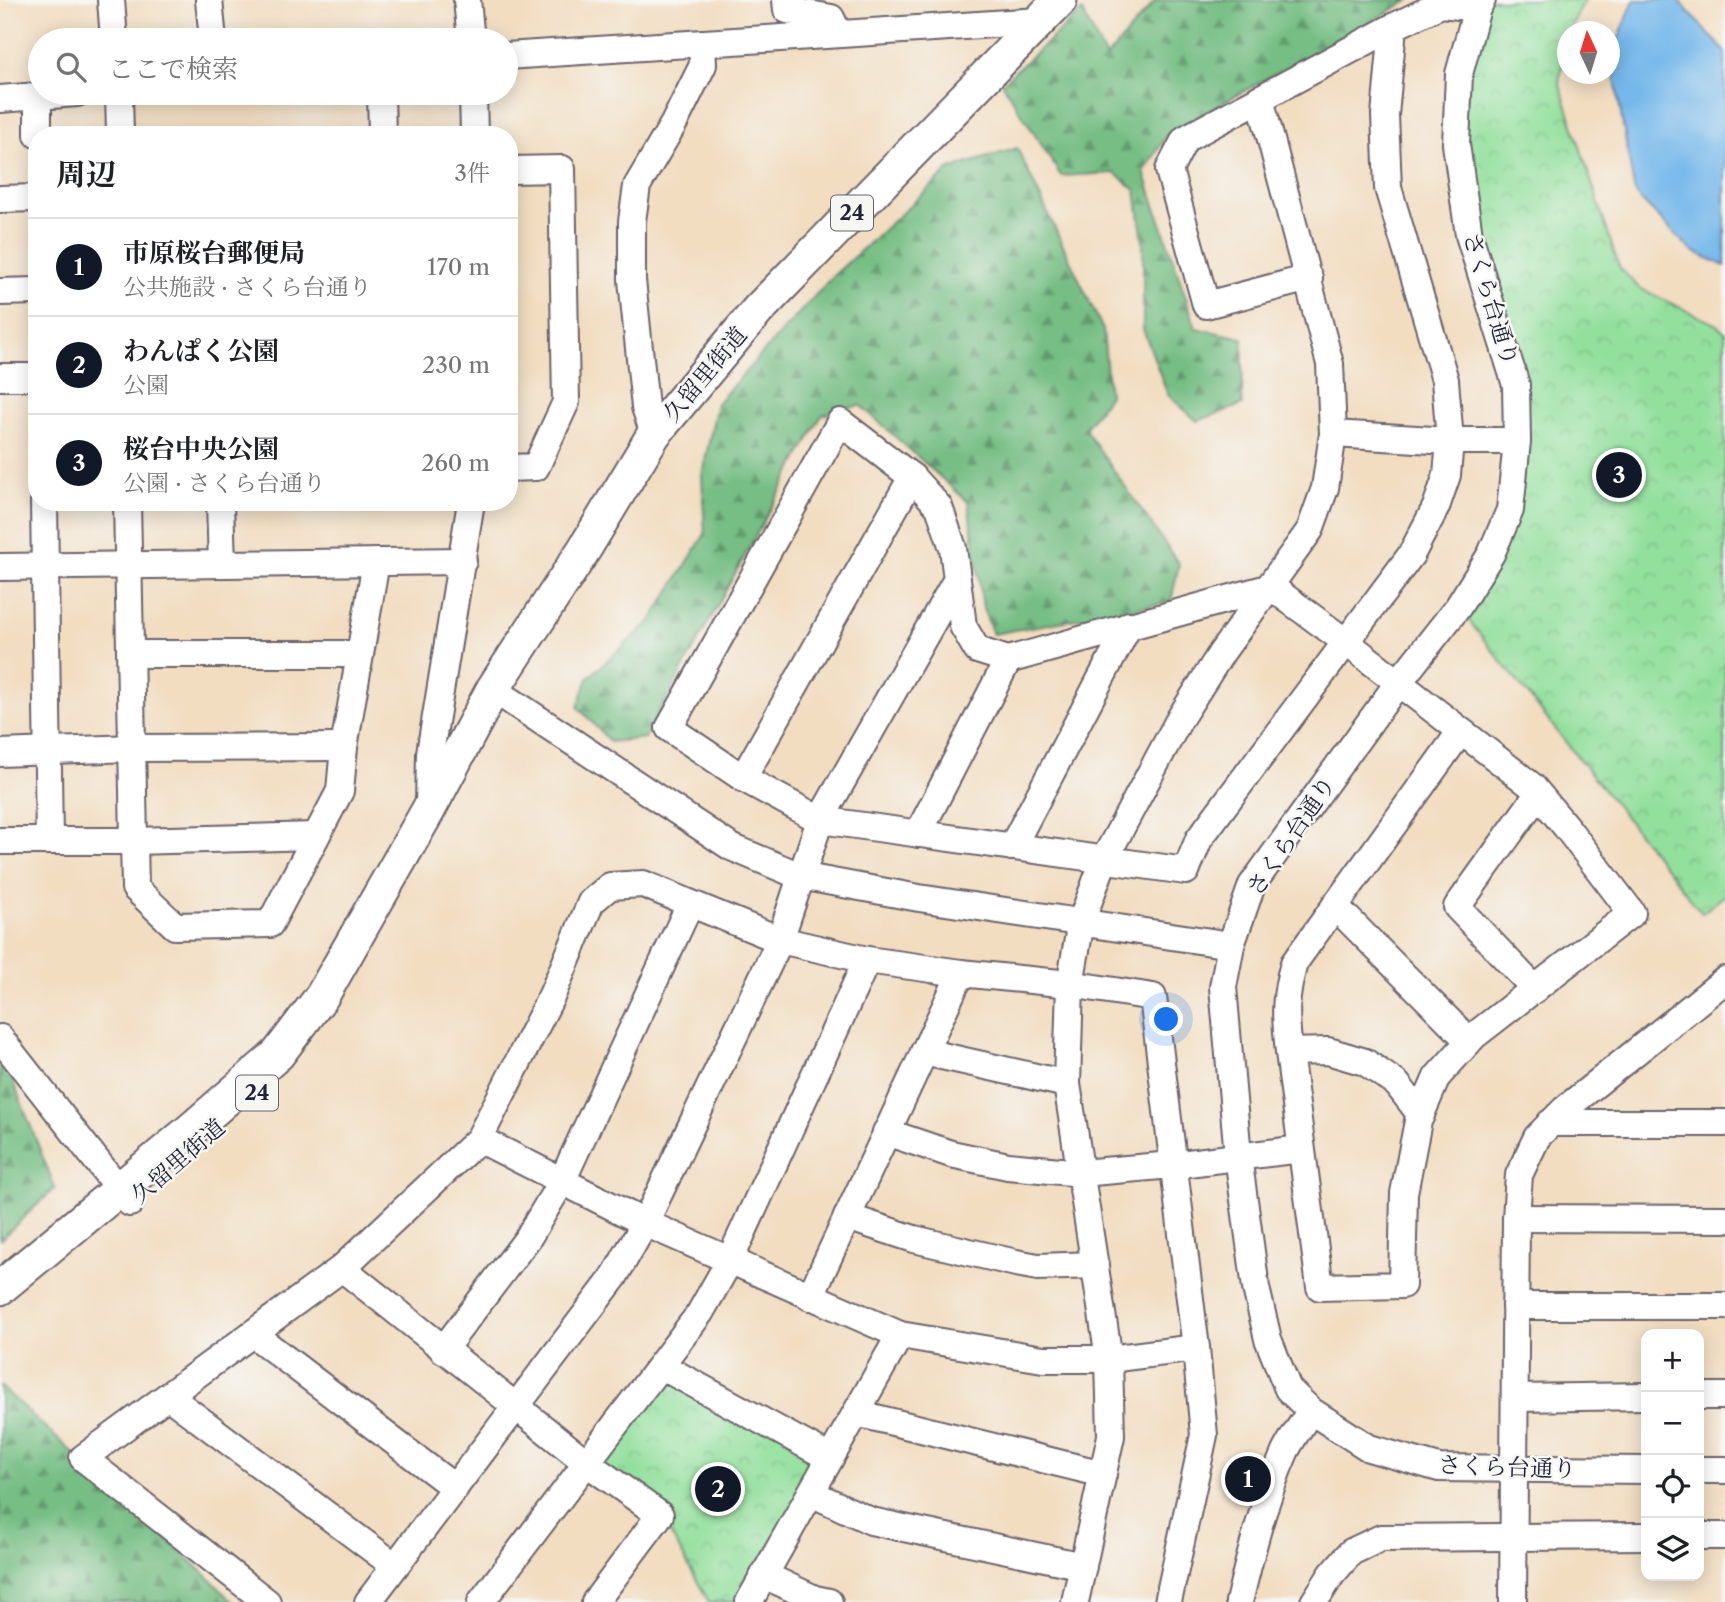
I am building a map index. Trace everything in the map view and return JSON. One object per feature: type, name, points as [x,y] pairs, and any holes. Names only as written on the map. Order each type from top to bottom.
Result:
[{"type":"main road","name":"久留里街道","points":[[0,1288],[194,1145],[289,1067],[339,1006],[429,809],[494,689],[585,548],[654,434],[758,310],[1050,11]]},
{"type":"main road","name":"久留里街道","points":[[0,1308],[124,1197]]},
{"type":"street","points":[[111,0],[113,28]]},
{"type":"street","points":[[209,0],[212,28]]},
{"type":"street","points":[[467,0],[470,28]]},
{"type":"street","points":[[786,0],[787,10],[831,18],[839,34]]},
{"type":"street","points":[[1309,278],[1206,305],[1169,170],[1185,139],[1441,4],[1479,4]]},
{"type":"street","name":"さくら台通り","points":[[1479,4],[1459,74],[1456,144],[1469,235],[1516,385],[1517,441],[1510,510],[1491,554],[1458,607],[1398,683],[1252,885],[1231,945],[1223,987],[1238,1156],[1256,1288],[1268,1339],[1288,1389],[1311,1411],[1369,1448],[1439,1468],[1641,1470]]},
{"type":"street","points":[[518,55],[839,34],[1050,11]]},
{"type":"street","points":[[1271,587],[1008,660],[978,650],[963,626],[953,548],[939,506],[912,477],[840,422],[669,728],[743,778],[820,820],[1186,871],[1199,839],[1411,555],[1436,507],[1447,475],[1450,441],[1445,380],[1388,188],[1385,116],[1393,27]]},
{"type":"street","points":[[654,434],[645,407],[632,280],[634,209],[637,186],[674,123],[703,65],[702,43]]},
{"type":"street","points":[[0,99],[28,97]]},
{"type":"street","points":[[1075,1602],[1111,1436],[1109,1360],[1067,1084],[1070,984],[1081,922],[1104,860],[1181,718],[1222,652],[1310,530],[1325,488],[1333,434],[1330,364],[1260,98]]},
{"type":"street","points":[[37,105],[38,126]]},
{"type":"street","points":[[119,105],[120,126]]},
{"type":"street","points":[[381,105],[382,126]]},
{"type":"street","points":[[473,105],[474,126]]},
{"type":"street","points":[[518,170],[562,169],[566,402],[536,467],[518,468]]},
{"type":"street","points":[[0,199],[28,198]]},
{"type":"street","points":[[0,292],[28,291]]},
{"type":"street","points":[[0,377],[28,377]]},
{"type":"street","points":[[1333,434],[1450,441],[1517,441]]},
{"type":"street","points":[[743,778],[912,477]]},
{"type":"street","points":[[44,511],[50,840]]},
{"type":"street","points":[[127,511],[135,888],[175,926],[270,924],[340,791],[344,747],[376,562]]},
{"type":"street","points":[[220,511],[222,564]]},
{"type":"street","points":[[429,809],[430,753],[470,511]]},
{"type":"street","points":[[0,567],[463,561]]},
{"type":"street","points":[[368,1602],[614,1277],[645,1223],[780,940],[820,820],[957,579]]},
{"type":"street","points":[[1271,587],[1346,642],[1398,683],[1461,731],[1532,786],[1632,914],[1469,1041],[1437,1077],[1418,1121],[1404,1193],[1402,1285],[1320,1287],[1285,1020],[1285,993],[1294,963],[1461,731]]},
{"type":"street","points":[[1012,847],[1129,625]]},
{"type":"street","points":[[130,654],[360,654]]},
{"type":"street","points":[[919,834],[1008,660]]},
{"type":"street","points":[[494,689],[731,847],[800,876],[919,898],[1231,945]]},
{"type":"street","points":[[0,753],[132,748],[344,747]]},
{"type":"street","points":[[1535,989],[1457,907],[1538,794]]},
{"type":"street","points":[[0,841],[133,841],[315,836]]},
{"type":"street","points":[[267,1602],[83,1458],[342,1268],[479,1139],[552,995],[591,902],[610,886],[643,884],[780,940],[867,960],[1070,984],[1153,997],[1196,1348],[1204,1435],[1168,1602]]},
{"type":"street","points":[[443,1350],[528,1238],[562,1181],[690,904]]},
{"type":"street","points":[[1335,906],[1469,1041]]},
{"type":"street","points":[[481,1602],[700,1313],[730,1260],[867,960]]},
{"type":"street","points":[[810,1297],[961,973]]},
{"type":"street","points":[[1513,1602],[1518,1175],[1537,1138],[1550,1123],[1725,980]]},
{"type":"street","points":[[0,1038],[124,1197]]},
{"type":"street","points":[[1289,1052],[1328,1051],[1365,1062],[1397,1084],[1421,1115]]},
{"type":"street","points":[[924,1052],[1067,1084]]},
{"type":"street","points":[[1550,1123],[1723,1116]]},
{"type":"street","points":[[886,1132],[962,1157],[1008,1166],[1081,1173],[1301,1149]]},
{"type":"street","points":[[479,1139],[645,1223],[900,1335],[1043,1359],[1109,1360],[1196,1348]]},
{"type":"street","points":[[847,1217],[914,1238],[1016,1263],[1038,1267],[1095,1265]]},
{"type":"street","points":[[1516,1218],[1725,1220]]},
{"type":"street","points":[[342,1268],[587,1463],[660,1515],[595,1602]]},
{"type":"street","points":[[1515,1306],[1725,1306]]},
{"type":"street","points":[[253,1334],[455,1488]]},
{"type":"street","points":[[749,1602],[900,1335]]},
{"type":"street","points":[[661,1366],[830,1458]]},
{"type":"street","points":[[168,1396],[395,1566]]},
{"type":"street","points":[[1515,1398],[1641,1396]]},
{"type":"street","points":[[1704,1396],[1725,1396]]},
{"type":"street","points":[[1239,1602],[1271,1489],[1286,1450],[1311,1411]]},
{"type":"street","points":[[856,1413],[1103,1474]]},
{"type":"street","points":[[1704,1470],[1725,1470]]},
{"type":"street","points":[[811,1493],[871,1521],[1083,1566]]},
{"type":"street","points":[[1314,1602],[1332,1574],[1351,1552],[1381,1538],[1641,1536]]},
{"type":"street","points":[[1704,1536],[1725,1536]]},
{"type":"street","points":[[764,1575],[814,1599],[828,1602]]},
{"type":"green space","points":[[1156,0],[1410,0],[1168,133],[1144,172],[1196,328],[1243,338],[1242,405],[1197,421],[1168,395],[1143,329],[1143,242],[1136,190],[1114,173],[1061,176],[1002,83],[1082,11],[1106,58]]},
{"type":"green space","points":[[1482,0],[1585,0],[1574,21],[1557,21],[1557,84],[1560,84],[1619,267],[1639,288],[1717,325],[1725,332],[1725,895],[1702,913],[1458,607],[1491,554],[1517,441],[1456,144]]},
{"type":"green space","points":[[1017,148],[1103,330],[1109,395],[1085,429],[1179,564],[1171,602],[993,634],[983,608],[968,502],[860,405],[822,415],[645,738],[610,742],[578,707],[588,678],[651,621],[705,534],[702,476],[717,403],[833,276],[950,169]]},
{"type":"green space","points":[[0,1055],[3,1056],[55,1188],[0,1240]]},
{"type":"green space","points":[[661,1366],[830,1458],[749,1602],[709,1602],[660,1515],[587,1463]]},
{"type":"green space","points":[[0,1386],[203,1572],[233,1602],[0,1602]]},
{"type":"water","points":[[1634,0],[1678,0],[1725,52],[1725,266],[1692,251],[1635,194],[1616,84],[1620,84],[1620,35]]},
{"type":"place","name":"桜台中央公園","points":[[1619,475]]},
{"type":"place","name":"市原桜台郵便局","points":[[1248,1479]]},
{"type":"place","name":"わんぱく公園","points":[[718,1489]]}]
